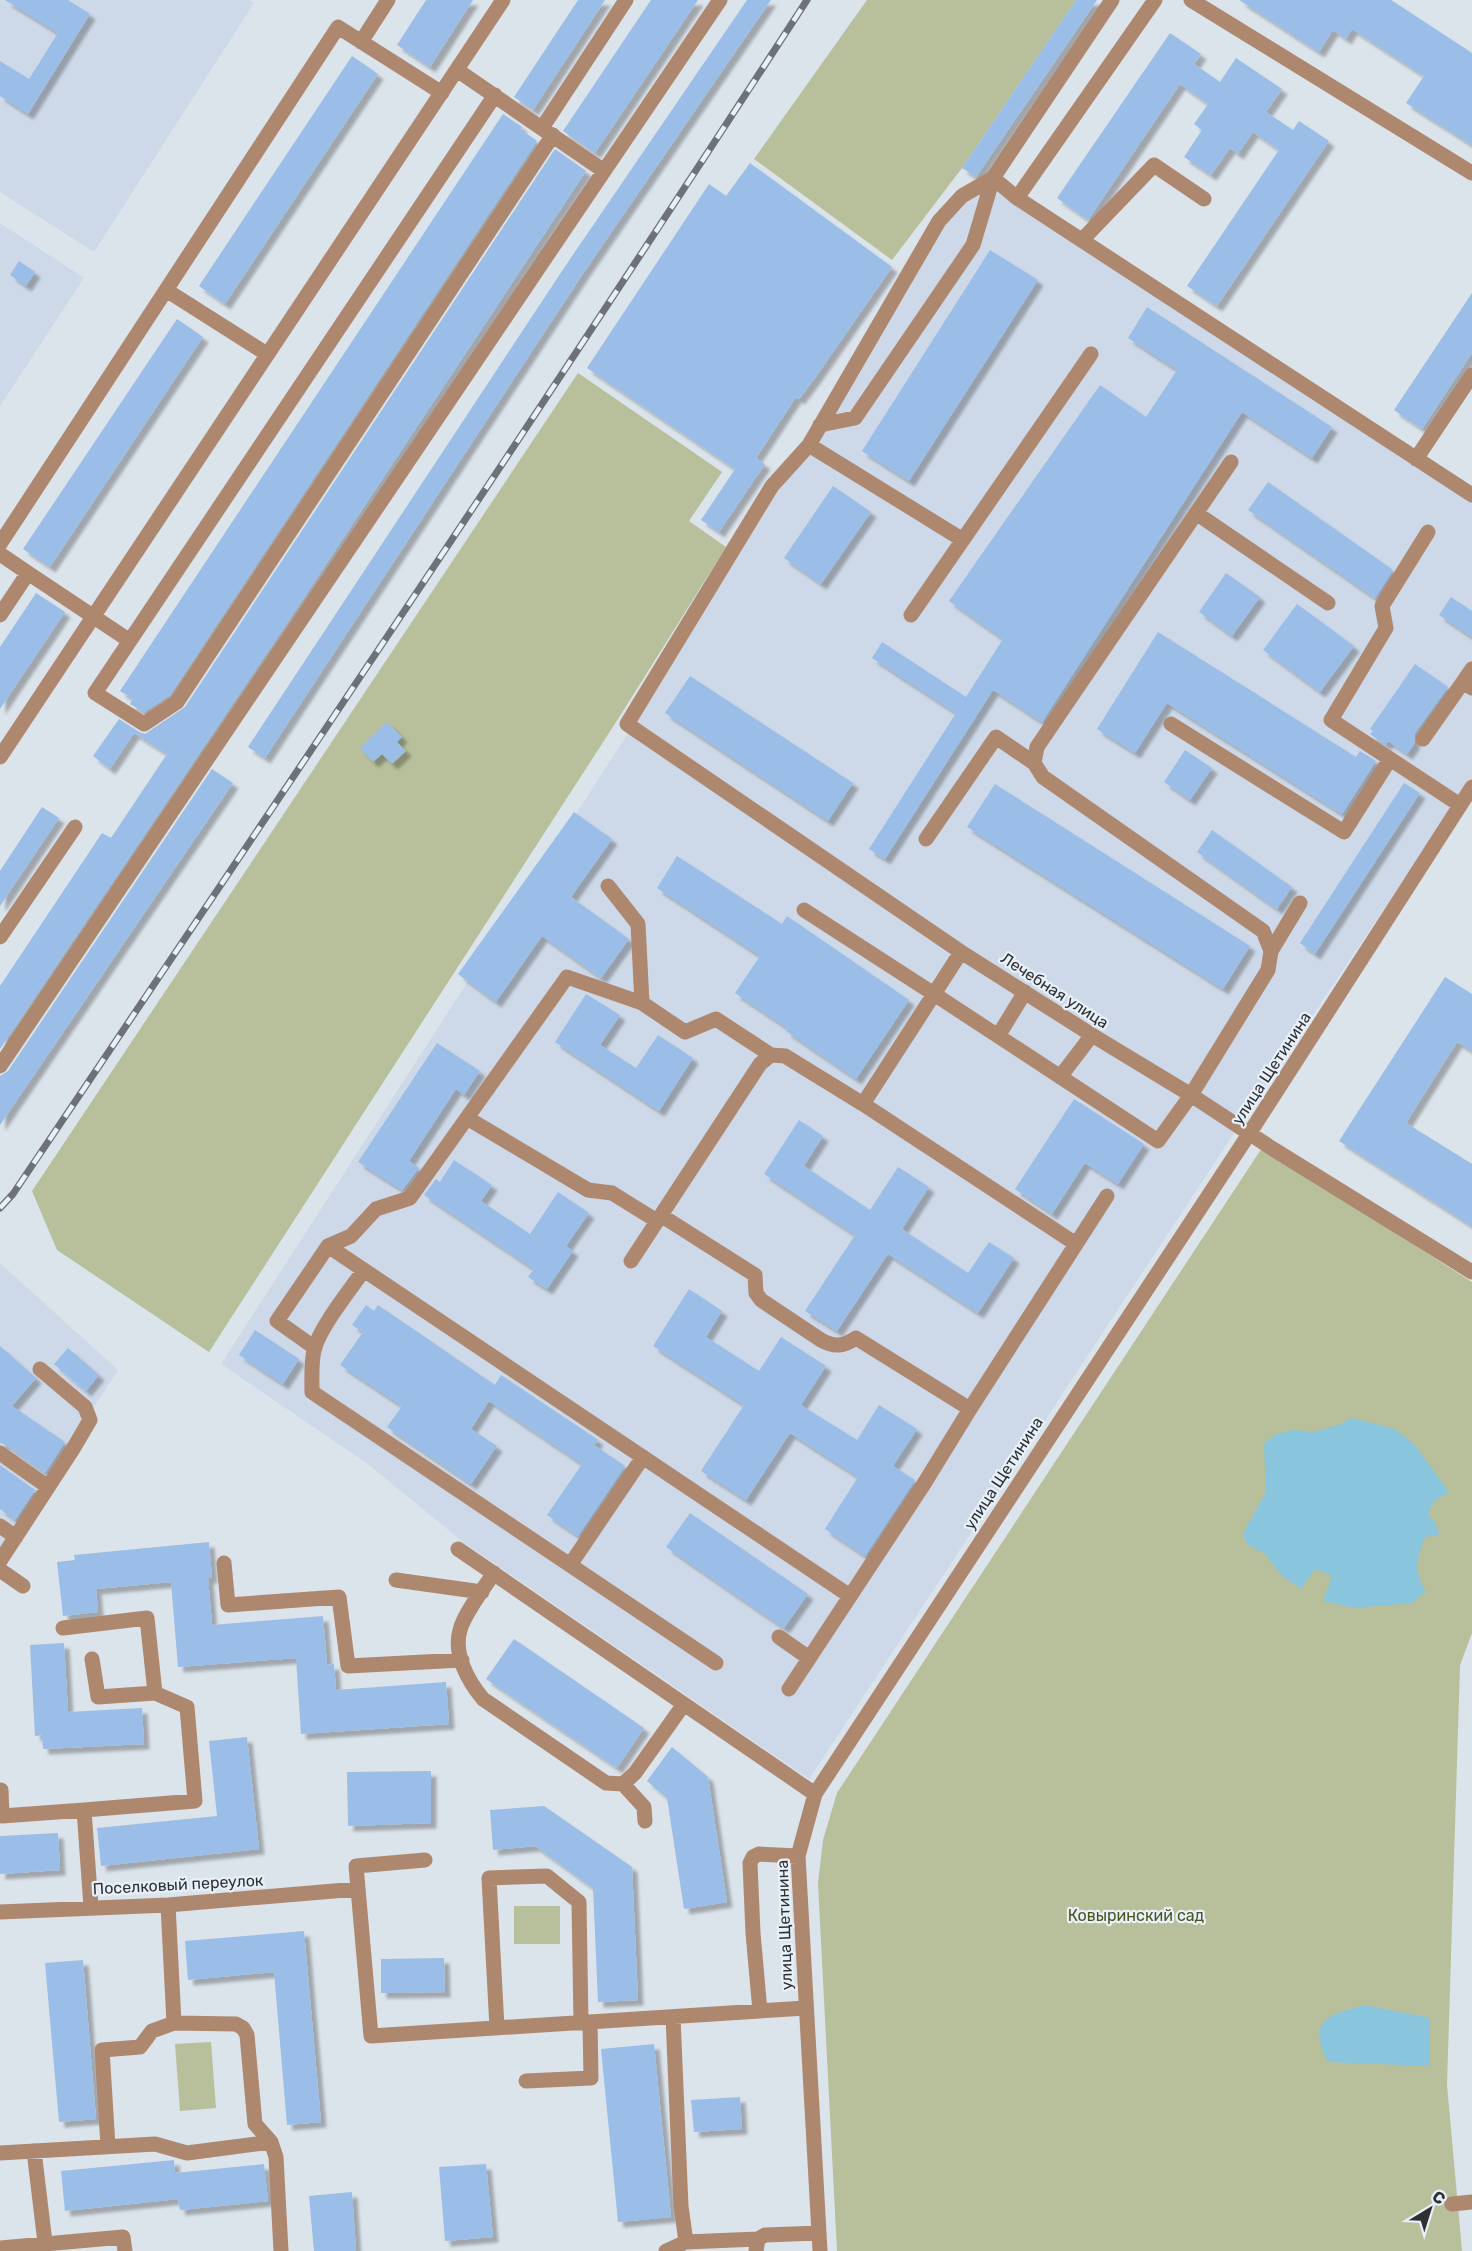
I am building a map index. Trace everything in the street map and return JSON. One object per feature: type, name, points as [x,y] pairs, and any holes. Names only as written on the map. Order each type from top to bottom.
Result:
[{"type":"street","points":[[361,42],[388,0]]},
{"type":"street","points":[[0,757],[503,0]]},
{"type":"street","points":[[495,95],[95,693],[144,724],[177,702],[548,131],[626,0]]},
{"type":"street","points":[[0,1066],[720,0]]},
{"type":"street","points":[[820,425],[855,418],[973,245],[993,178],[1112,0]]},
{"type":"street","points":[[1017,198],[1155,0]]},
{"type":"street","points":[[1191,0],[1472,173]]},
{"type":"street","points":[[0,544],[338,27],[442,93]]},
{"type":"street","points":[[457,70],[604,171]]},
{"type":"street","points":[[1082,240],[1154,165],[1204,199]]},
{"type":"street","points":[[993,178],[1017,198],[1472,495]]},
{"type":"street","points":[[963,540],[809,445],[939,221],[962,196],[993,178]]},
{"type":"street","points":[[166,291],[267,354]]},
{"type":"street","points":[[911,615],[1091,354]]},
{"type":"street","points":[[1416,459],[1472,375]]},
{"type":"street","name":"Лечебная улица","points":[[809,445],[772,486],[627,724],[961,952],[1472,1272]]},
{"type":"street","points":[[1034,763],[1037,747],[1230,462]]},
{"type":"street","points":[[1196,513],[1328,603]]},
{"type":"street","points":[[1428,532],[1382,606],[1386,628],[1330,720],[1460,805]]},
{"type":"street","points":[[0,554],[130,641]]},
{"type":"street","points":[[0,615],[28,573]]},
{"type":"street","points":[[1423,739],[1467,685],[1472,669]]},
{"type":"street","points":[[1171,724],[1344,832],[1390,759]]},
{"type":"street","points":[[926,839],[996,736],[1034,763],[1043,777],[1263,932],[1271,951]]},
{"type":"street","name":"улица Щетинина","points":[[820,2251],[798,1856],[815,1794],[1249,1134],[1472,787]]},
{"type":"street","points":[[0,937],[75,827]]},
{"type":"street","points":[[608,886],[638,924],[642,1003]]},
{"type":"street","points":[[804,910],[1158,1142],[1191,1095],[1268,970],[1271,951],[1299,903]]},
{"type":"street","points":[[863,1104],[961,952]]},
{"type":"street","points":[[315,1348],[277,1322],[328,1246],[351,1236],[376,1209],[410,1198],[567,977],[642,1003],[685,1032],[716,1019],[771,1055],[785,1056],[863,1104],[1076,1244]]},
{"type":"street","points":[[998,1036],[1025,992]]},
{"type":"street","points":[[1060,1077],[1092,1035]]},
{"type":"street","points":[[631,1261],[760,1064],[771,1055]]},
{"type":"street","points":[[467,1118],[588,1190],[612,1193],[754,1275],[756,1293],[761,1300],[821,1340],[838,1346],[848,1344],[856,1338],[969,1408]]},
{"type":"street","points":[[789,1689],[922,1487],[969,1408],[1107,1196]]},
{"type":"street","points":[[328,1246],[850,1596]]},
{"type":"street","points":[[364,1270],[329,1321],[315,1348],[311,1371],[312,1392],[716,1663]]},
{"type":"street","points":[[0,1561],[90,1420],[85,1407],[40,1369]]},
{"type":"street","points":[[0,1453],[48,1487]]},
{"type":"street","points":[[570,1565],[643,1457]]},
{"type":"street","points":[[0,1526],[16,1537]]},
{"type":"street","points":[[458,1549],[815,1794]]},
{"type":"street","points":[[224,1563],[228,1605],[339,1597],[348,1666],[462,1660]]},
{"type":"street","points":[[0,1570],[23,1586]]},
{"type":"street","points":[[494,1573],[460,1627],[458,1637],[462,1660],[472,1686],[483,1699],[606,1783],[623,1784],[644,1807],[645,1821]]},
{"type":"street","points":[[396,1580],[482,1592]]},
{"type":"street","points":[[63,1628],[147,1618],[155,1693]]},
{"type":"street","points":[[779,1637],[809,1658]]},
{"type":"street","points":[[2,1790],[2,1816],[195,1802],[188,1707],[155,1693],[98,1697],[92,1659]]},
{"type":"street","points":[[623,1784],[635,1773],[684,1704]]},
{"type":"street","points":[[84,1810],[91,1907]]},
{"type":"street","points":[[760,2011],[750,1863],[753,1857],[759,1854],[798,1856]]},
{"type":"street","points":[[425,1860],[356,1866],[371,2036],[805,2008]]},
{"type":"street","points":[[497,2028],[489,1878],[548,1876],[579,1902],[585,2022],[591,2078],[526,2081]]},
{"type":"street","name":"Поселковый переулок","points":[[0,1912],[168,1905],[358,1889]]},
{"type":"street","points":[[168,1905],[174,2023]]},
{"type":"street","points":[[673,2017],[681,2206],[686,2242]]},
{"type":"street","points":[[108,2146],[102,2050],[140,2047],[152,2031],[174,2023],[236,2024],[243,2028],[247,2035],[255,2124],[272,2142],[276,2157],[281,2251]]},
{"type":"street","points":[[0,2153],[155,2144],[187,2153],[272,2142]]},
{"type":"street","points":[[34,2151],[46,2248]]},
{"type":"street","points":[[1452,2205],[1472,2202]]},
{"type":"street","points":[[666,2251],[686,2242],[757,2245],[765,2235],[819,2233]]},
{"type":"street","points":[[0,2248],[46,2248],[123,2237],[125,2251]]},
{"type":"shaded area","points":[[0,0],[249,0],[254,3],[94,252],[0,192]]},
{"type":"shaded area","points":[[1000,180],[1472,495],[1472,777],[1246,1115],[809,1779],[463,1542],[368,1464],[221,1364],[634,724],[777,494],[904,298],[944,225],[967,201]]},
{"type":"shaded area","points":[[0,223],[84,278],[0,406]]},
{"type":"shaded area","points":[[0,1263],[118,1370],[0,1552]]},
{"type":"green space","points":[[867,0],[1076,0],[962,168],[892,260],[754,159]]},
{"type":"green space","points":[[578,373],[722,472],[689,521],[726,547],[618,719],[209,1352],[57,1250],[32,1191]]},
{"type":"green space","name":"Ковыринский сад","points":[[1262,1148],[1472,1282],[1472,1633],[1460,1665],[1447,2085],[1462,2251],[837,2251],[818,1883],[823,1840],[837,1793]]},
{"type":"green space","points":[[514,1906],[560,1906],[560,1944],[514,1944]]},
{"type":"green space","points":[[211,2042],[216,2108],[180,2111],[175,2044]]},
{"type":"water","points":[[1352,1418],[1395,1429],[1415,1445],[1449,1492],[1433,1502],[1428,1514],[1436,1524],[1439,1535],[1425,1537],[1420,1551],[1418,1571],[1426,1591],[1412,1603],[1354,1608],[1323,1601],[1332,1576],[1315,1569],[1301,1589],[1282,1576],[1265,1554],[1247,1544],[1243,1534],[1266,1491],[1264,1444],[1276,1434],[1293,1430],[1313,1432],[1339,1425]]},
{"type":"water","points":[[1365,2005],[1430,2018],[1429,2066],[1328,2062],[1319,2036],[1325,2021],[1341,2012]]},
{"type":"building","points":[[5,0],[68,0],[90,14],[28,114],[0,96],[0,61],[29,79],[58,33]]},
{"type":"building","points":[[426,0],[473,0],[430,67],[397,45]]},
{"type":"building","points":[[578,0],[605,0],[533,110],[514,97]]},
{"type":"building","points":[[651,0],[698,0],[595,153],[563,131]]},
{"type":"building","points":[[747,0],[771,0],[582,275],[265,758],[248,747],[566,265]]},
{"type":"building","points":[[1076,0],[1097,0],[976,177],[962,168]]},
{"type":"building","points":[[1239,0],[1391,0],[1472,53],[1472,145],[1406,103],[1424,76],[1352,29],[1346,39],[1333,30],[1319,52]]},
{"type":"building","points":[[1170,33],[1201,54],[1194,64],[1220,82],[1236,58],[1282,89],[1266,112],[1293,130],[1299,121],[1329,141],[1217,306],[1187,286],[1279,150],[1253,132],[1238,154],[1230,148],[1211,175],[1184,157],[1202,130],[1194,124],[1208,104],[1180,84],[1088,220],[1057,198]]},
{"type":"building","points":[[352,56],[378,74],[225,304],[199,286]]},
{"type":"building","points":[[503,114],[537,141],[170,695],[144,712],[130,704],[133,699],[120,691]]},
{"type":"building","points":[[555,149],[586,171],[289,620],[0,1049],[0,986],[102,833],[111,838],[167,754],[134,733],[110,769],[93,756],[119,719],[145,734],[185,707]]},
{"type":"building","points":[[750,163],[892,267],[815,378],[799,399],[796,397],[756,458],[765,464],[719,532],[701,520],[735,469],[587,368],[709,184],[726,196]]},
{"type":"building","points":[[990,250],[1038,280],[909,481],[862,451]]},
{"type":"building","points":[[19,261],[35,272],[26,286],[10,275]]},
{"type":"building","points":[[1472,293],[1472,353],[1422,429],[1394,410]]},
{"type":"building","points":[[1147,307],[1332,427],[1312,458],[1242,412],[1042,722],[993,690],[885,859],[869,849],[956,713],[872,658],[882,642],[966,697],[1003,639],[949,601],[1100,385],[1146,417],[1177,370],[1128,338]]},
{"type":"building","points":[[177,319],[203,337],[50,567],[23,549]]},
{"type":"building","points":[[1268,482],[1393,570],[1375,598],[1248,510]]},
{"type":"building","points":[[833,486],[871,512],[821,584],[784,558]]},
{"type":"building","points":[[1226,573],[1260,597],[1232,636],[1199,612]]},
{"type":"building","points":[[36,593],[65,612],[0,709],[0,647]]},
{"type":"building","points":[[1451,597],[1472,611],[1472,637],[1439,615]]},
{"type":"building","points":[[1297,604],[1354,646],[1320,692],[1263,650]]},
{"type":"building","points":[[1158,632],[1356,757],[1360,751],[1376,761],[1342,814],[1167,703],[1135,753],[1097,729]]},
{"type":"building","points":[[1415,664],[1448,687],[1415,733],[1414,744],[1407,754],[1388,741],[1386,745],[1370,734],[1373,731],[1370,729]]},
{"type":"building","points":[[690,676],[853,783],[828,821],[665,713]]},
{"type":"building","points":[[387,722],[402,737],[397,742],[406,751],[392,764],[382,754],[373,762],[360,748]]},
{"type":"building","points":[[1185,750],[1212,768],[1190,800],[1164,782]]},
{"type":"building","points":[[212,769],[233,783],[0,1125],[0,1076],[8,1071]]},
{"type":"building","points":[[1404,783],[1420,793],[1315,954],[1300,943]]},
{"type":"building","points":[[995,784],[1250,946],[1223,989],[967,827]]},
{"type":"building","points":[[42,807],[59,818],[0,906],[0,871]]},
{"type":"building","points":[[574,812],[612,839],[571,897],[629,939],[601,978],[542,936],[496,1002],[458,974]]},
{"type":"building","points":[[1212,830],[1292,887],[1277,909],[1197,852]]},
{"type":"building","points":[[677,856],[782,924],[787,916],[909,1000],[856,1079],[735,993],[760,956],[657,888]]},
{"type":"building","points":[[1445,977],[1472,994],[1472,1051],[1457,1042],[1406,1123],[1472,1164],[1472,1226],[1339,1141]]},
{"type":"building","points":[[586,994],[620,1015],[600,1045],[636,1068],[658,1035],[693,1058],[659,1111],[555,1042]]},
{"type":"building","points":[[437,1043],[480,1071],[464,1095],[456,1089],[409,1161],[419,1168],[402,1190],[358,1162]]},
{"type":"building","points":[[1074,1099],[1144,1144],[1118,1184],[1085,1163],[1052,1214],[1015,1189]]},
{"type":"building","points":[[799,1120],[823,1136],[804,1166],[870,1210],[898,1167],[929,1187],[902,1229],[968,1273],[989,1242],[1014,1258],[978,1313],[888,1254],[837,1331],[805,1311],[855,1235],[764,1174]]},
{"type":"building","points":[[454,1160],[492,1185],[481,1201],[530,1234],[558,1192],[589,1213],[566,1246],[573,1251],[547,1289],[528,1277],[534,1269],[424,1195],[436,1179],[440,1182]]},
{"type":"building","points":[[689,1289],[722,1311],[706,1337],[759,1371],[781,1337],[826,1366],[801,1405],[857,1440],[879,1405],[917,1429],[893,1466],[915,1480],[865,1556],[825,1529],[858,1477],[790,1433],[746,1500],[701,1471],[744,1405],[653,1346]]},
{"type":"building","points":[[366,1305],[374,1311],[378,1305],[495,1385],[501,1375],[598,1440],[594,1445],[625,1466],[578,1536],[547,1515],[582,1464],[489,1401],[471,1429],[497,1446],[471,1484],[387,1427],[402,1406],[340,1365],[363,1332],[352,1325]]},
{"type":"building","points":[[255,1330],[299,1359],[283,1384],[239,1355]]},
{"type":"building","points":[[0,1346],[36,1378],[12,1406],[65,1442],[45,1473],[0,1443]]},
{"type":"building","points":[[68,1348],[99,1375],[86,1391],[54,1364]]},
{"type":"building","points":[[0,1465],[35,1490],[15,1520],[0,1509]]},
{"type":"building","points":[[690,1513],[808,1594],[784,1628],[666,1547]]},
{"type":"building","points":[[209,1542],[212,1578],[208,1578],[212,1625],[323,1616],[327,1665],[334,1664],[336,1690],[446,1682],[449,1724],[301,1734],[296,1658],[178,1667],[171,1582],[96,1589],[98,1612],[63,1616],[57,1562],[75,1560],[74,1555]]},
{"type":"building","points":[[514,1639],[644,1728],[617,1768],[486,1679]]},
{"type":"building","points":[[64,1643],[68,1712],[142,1708],[144,1744],[43,1749],[42,1735],[35,1736],[30,1645]]},
{"type":"building","points":[[247,1737],[259,1849],[101,1866],[97,1828],[217,1816],[209,1741]]},
{"type":"building","points":[[672,1747],[708,1777],[727,1902],[684,1909],[667,1798],[647,1781]]},
{"type":"building","points":[[431,1771],[431,1823],[348,1826],[347,1772]]},
{"type":"building","points":[[544,1806],[632,1867],[638,2000],[598,2002],[593,1888],[535,1846],[493,1850],[490,1810]]},
{"type":"building","points":[[58,1833],[60,1870],[0,1874],[0,1836]]},
{"type":"building","points":[[304,1931],[321,2122],[287,2125],[274,1972],[188,1980],[185,1941]]},
{"type":"building","points":[[444,1958],[445,1992],[381,1993],[381,1959]]},
{"type":"building","points":[[83,1960],[96,2119],[59,2122],[45,1963]]},
{"type":"building","points":[[654,2044],[671,2217],[618,2222],[601,2049]]},
{"type":"building","points":[[740,2097],[742,2129],[694,2132],[691,2100]]},
{"type":"building","points":[[174,2160],[175,2173],[264,2164],[268,2201],[180,2210],[178,2199],[65,2211],[61,2171]]},
{"type":"building","points":[[486,2164],[493,2237],[445,2241],[439,2167]]},
{"type":"building","points":[[352,2192],[356,2251],[314,2251],[309,2196]]},
{"type":"railway","points":[[0,1208],[13,1194],[413,598],[807,0]]}]
